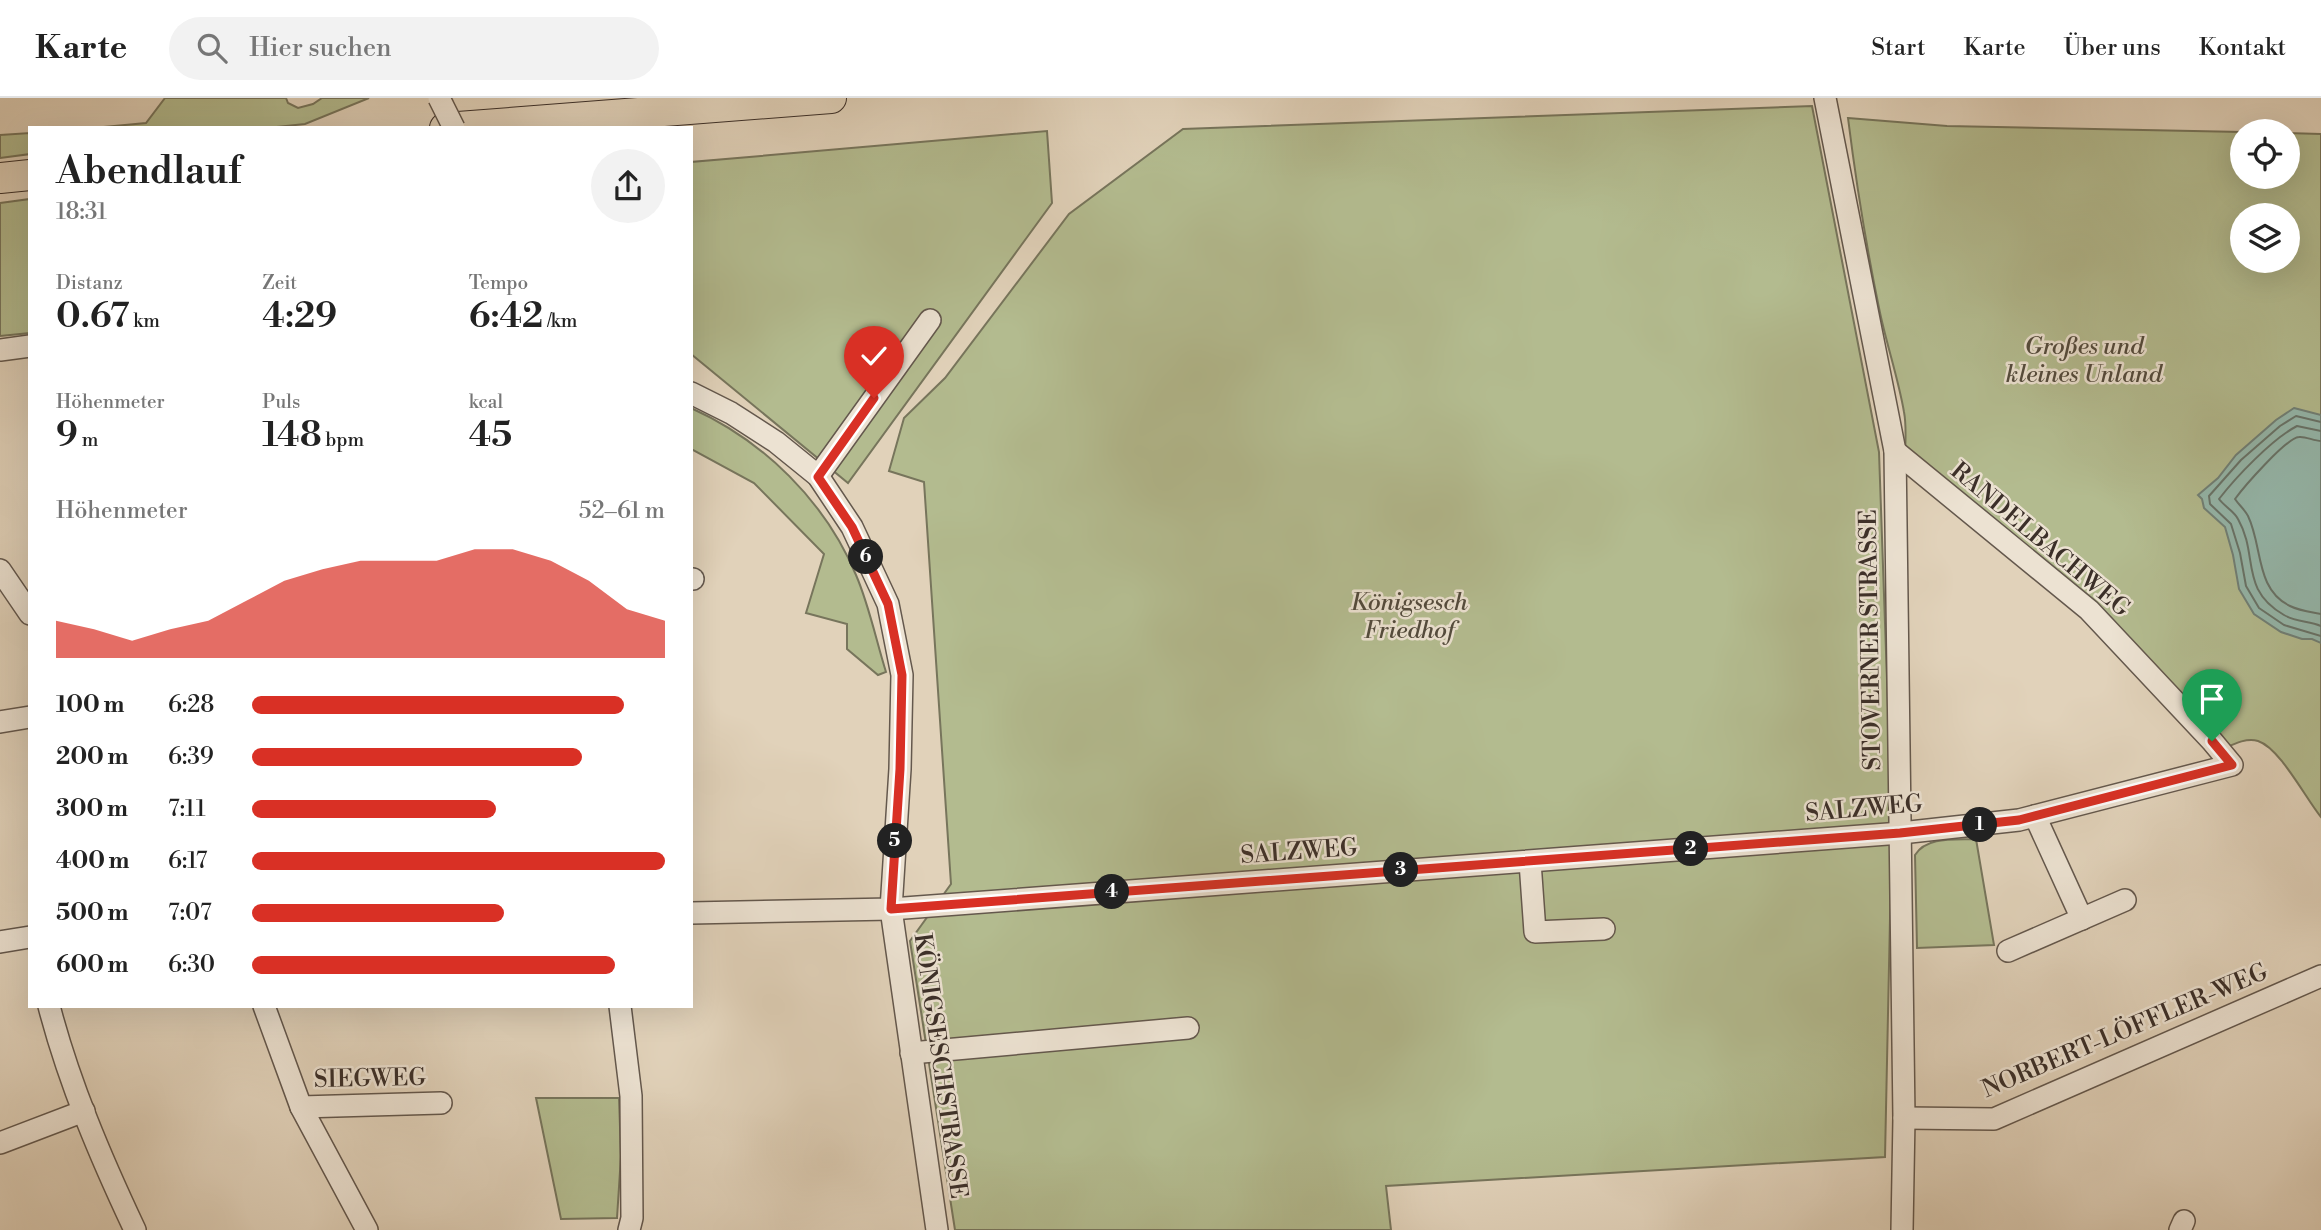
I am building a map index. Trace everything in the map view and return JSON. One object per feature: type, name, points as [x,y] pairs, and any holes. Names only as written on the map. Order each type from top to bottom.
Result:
[{"type":"highway","points":[[471,126],[831,98]]},
{"type":"highway","points":[[0,178],[28,175]]},
{"type":"street","points":[[439,98],[453,126]]},
{"type":"street","name":"STOVERNER STRASSE","points":[[1825,98],[1895,452],[1904,1118],[1902,1230]]},
{"type":"street","points":[[818,477],[930,320]]},
{"type":"street","points":[[0,350],[28,345]]},
{"type":"street","name":"KÖNIGSESCHSTRASSE","points":[[693,394],[743,420],[776,442],[818,477],[852,527],[888,604],[902,675],[900,769],[891,909],[937,1230]]},
{"type":"street","name":"RANDELBACHWEG","points":[[1895,452],[2089,610],[2232,765]]},
{"type":"street","points":[[0,570],[28,611]]},
{"type":"street","points":[[0,722],[28,717]]},
{"type":"street","name":"SALZWEG","points":[[693,913],[891,909],[1900,833],[2019,820],[2232,765]]},
{"type":"street","points":[[2035,816],[2082,919]]},
{"type":"street","points":[[1530,862],[1535,932],[1604,929]]},
{"type":"street","points":[[2008,951],[2124,900]]},
{"type":"street","points":[[0,942],[28,937]]},
{"type":"street","name":"NORBERT-LÖFFLER-WEG","points":[[1904,1118],[1994,1119],[2321,976]]},
{"type":"street","points":[[50,1008],[84,1111],[135,1230]]},
{"type":"street","points":[[265,1008],[300,1107],[367,1230]]},
{"type":"street","points":[[620,1008],[631,1096],[632,1218],[629,1230]]},
{"type":"street","points":[[911,1053],[1188,1028]]},
{"type":"street","name":"SIEGWEG","points":[[300,1107],[441,1103]]},
{"type":"street","points":[[0,1143],[84,1111]]},
{"type":"green space","points":[[165,98],[286,98],[288,103],[298,108],[322,98],[369,98],[305,124],[114,126],[146,123]]},
{"type":"green space","name":"Königsesch Friedhof","points":[[1812,106],[1879,452],[1892,823],[1885,1157],[1386,1186],[1391,1230],[955,1230],[910,941],[951,884],[924,482],[889,471],[904,418],[945,378],[1069,214],[1183,129]]},
{"type":"green space","name":"Großes und kleines Unland","points":[[1848,118],[1947,126],[2230,132],[2230,189],[2300,189],[2300,133],[2321,134],[2321,817],[2275,753],[2258,741],[2249,740],[2221,750],[2190,709],[1905,460],[1904,412],[1874,284]]},
{"type":"green space","points":[[1047,131],[1052,203],[848,483],[693,356],[693,162]]},
{"type":"green space","points":[[28,133],[28,154],[0,158],[0,135]]},
{"type":"green space","points":[[28,199],[28,333],[0,336],[0,203]]},
{"type":"green space","points":[[693,409],[718,422],[767,456],[809,498],[827,522],[861,586],[886,672],[878,675],[847,649],[847,624],[806,613],[824,554],[754,483],[693,450]]},
{"type":"green space","points":[[1976,839],[1994,945],[1917,948],[1915,855],[1920,849],[1934,842]]},
{"type":"green space","points":[[536,1098],[619,1098],[621,1156],[617,1218],[561,1219]]},
{"type":"water","points":[[2294,408],[2321,415],[2321,643],[2281,632],[2254,614],[2239,589],[2225,527],[2204,508],[2198,495],[2218,478],[2236,455]]},
{"type":"route","points":[[874,398],[818,477],[852,527],[888,604],[902,675],[900,769],[891,909],[1900,833],[2019,820],[2232,765],[2212,741]]}]
